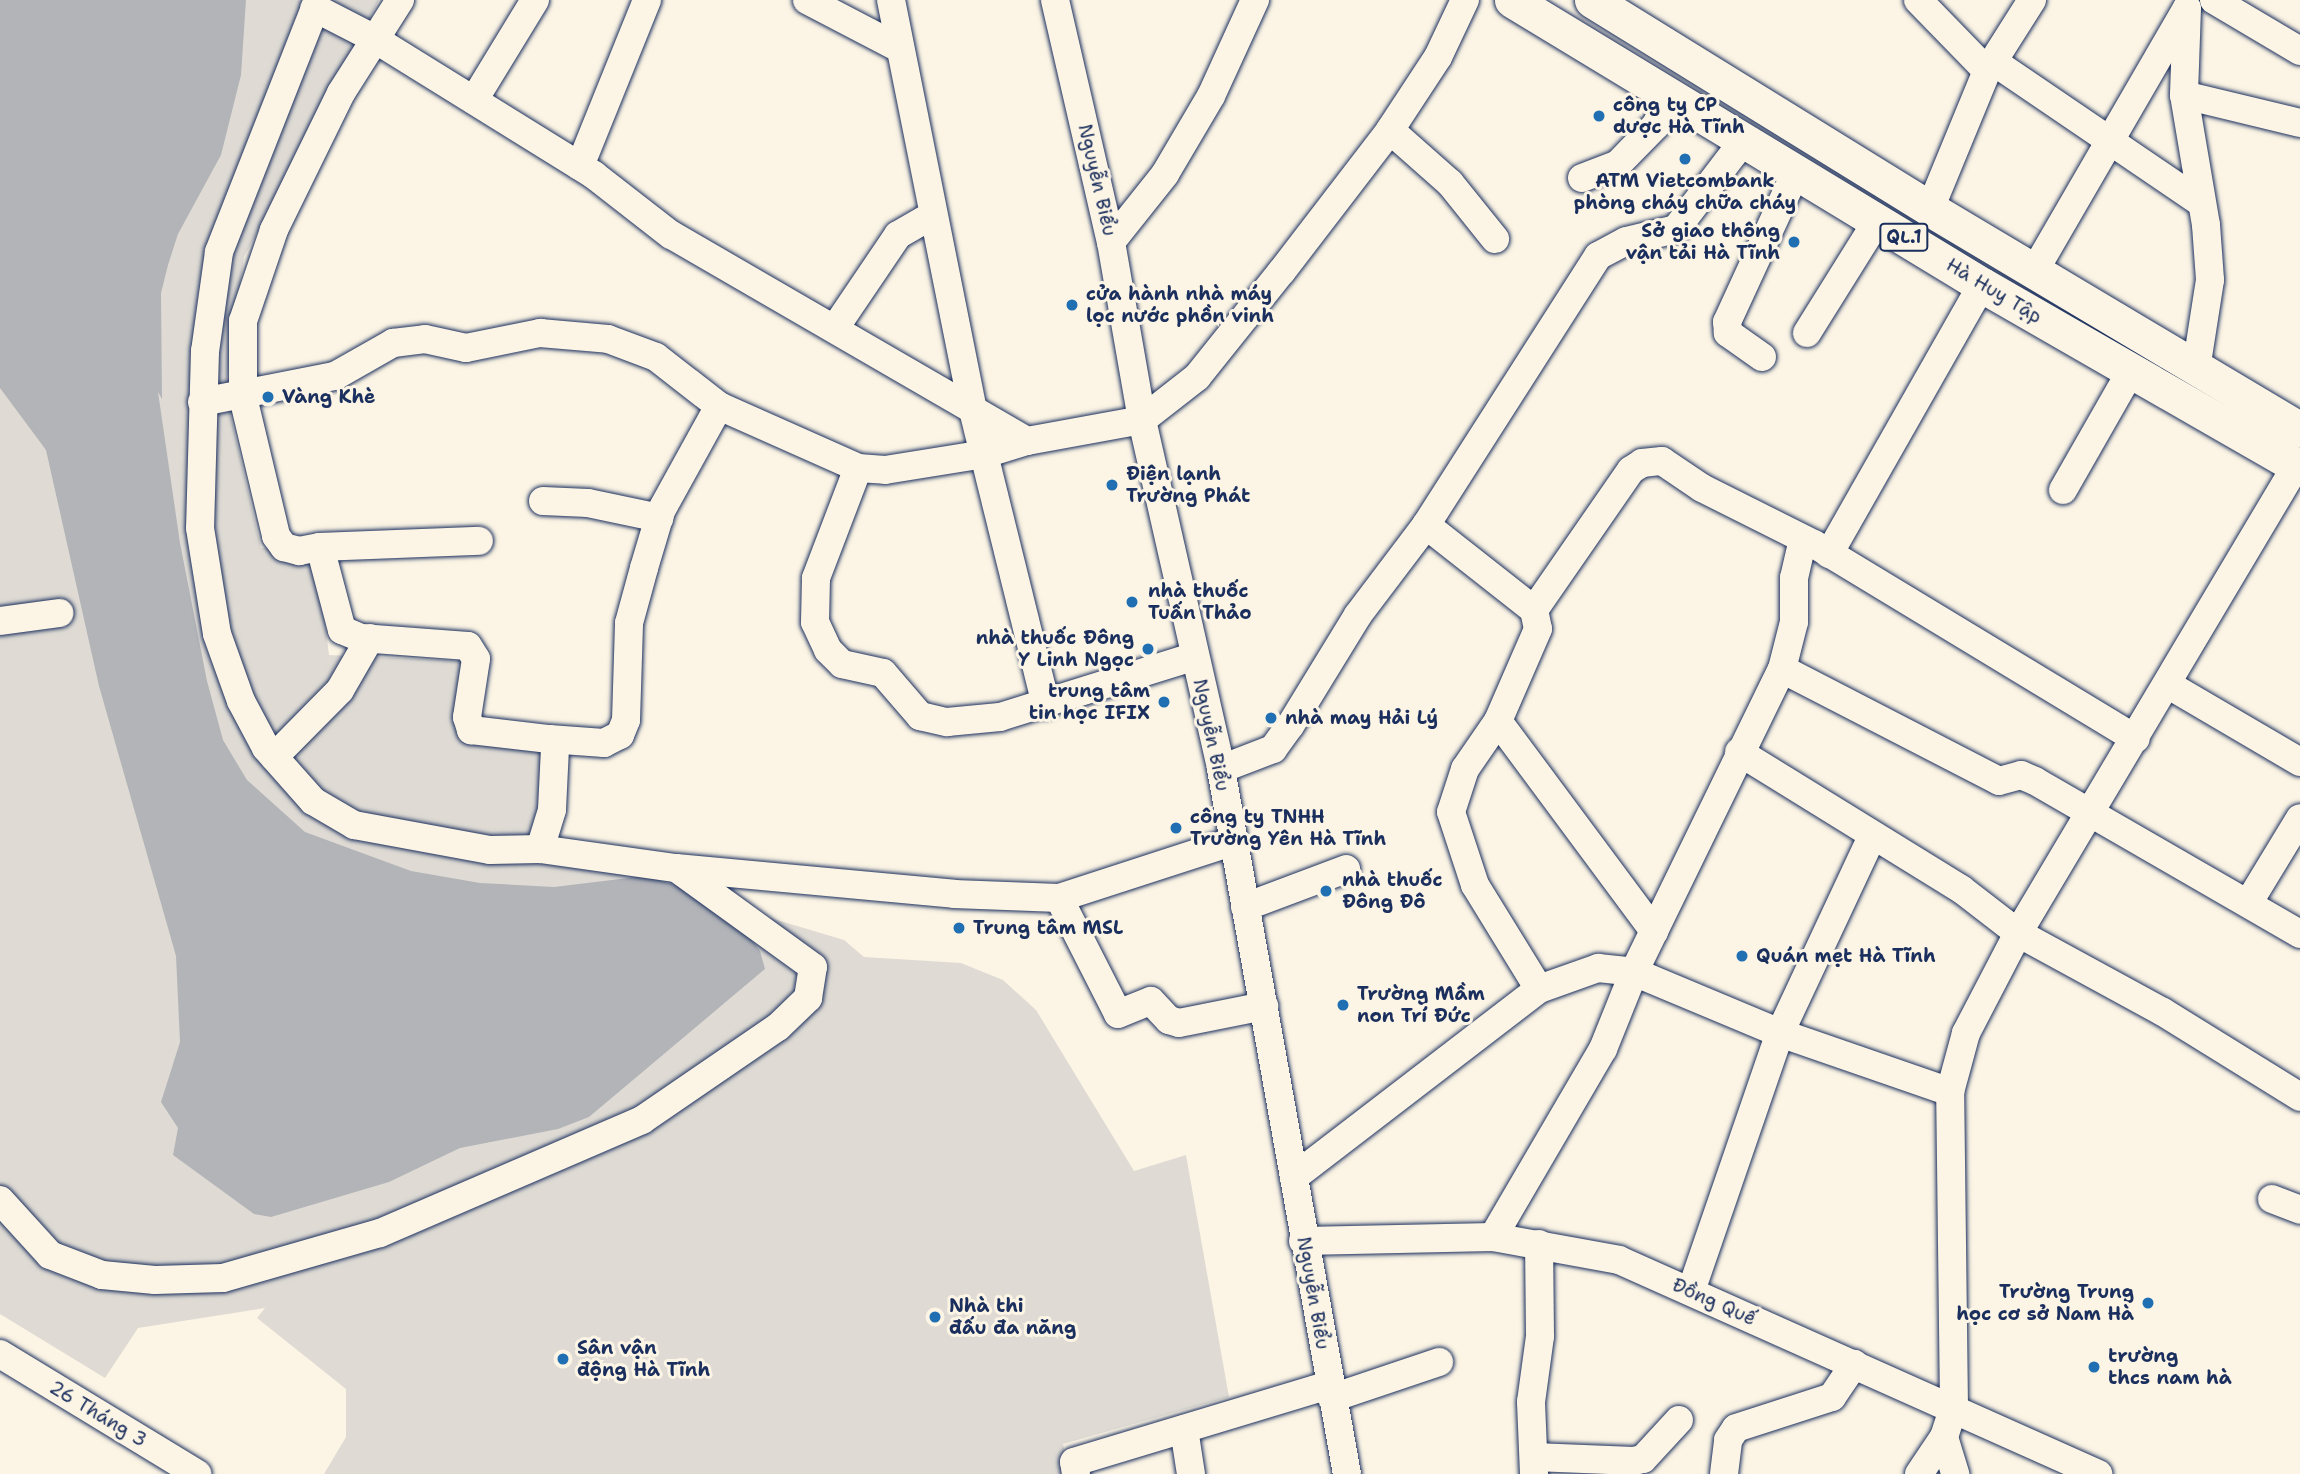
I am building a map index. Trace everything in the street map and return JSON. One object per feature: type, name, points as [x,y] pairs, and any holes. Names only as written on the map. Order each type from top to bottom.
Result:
[{"type":"main road","name":"Hà Huy Tập","points":[[1512,0],[1982,285],[2131,371],[2299,462]]},
{"type":"main road","name":"Hà Huy Tập","points":[[1592,0],[1930,209],[2300,430]]},
{"type":"street","points":[[400,0],[341,93],[274,230],[243,321],[243,397],[276,536],[284,547],[299,551],[320,547],[479,541]]},
{"type":"street","points":[[474,100],[535,0]]},
{"type":"street","points":[[580,166],[648,0]]},
{"type":"street","points":[[807,0],[899,48]]},
{"type":"street","points":[[891,0],[973,410],[1046,705]]},
{"type":"street","name":"Nguyễn Biểu","points":[[1055,0],[1111,242],[1142,421],[1193,657],[1221,769],[1231,842],[1264,1006],[1303,1241],[1347,1474]]},
{"type":"street","points":[[1111,242],[1165,174],[1211,96],[1255,0]]},
{"type":"street","points":[[202,402],[243,397],[335,376],[393,343],[425,339],[466,348],[540,333],[608,339],[656,357],[719,406],[858,468],[885,470],[985,454],[1027,441],[1142,421],[1197,377],[1390,130],[1438,57],[1465,0]]},
{"type":"street","points":[[1918,0],[1991,66],[2108,139],[2200,202]]},
{"type":"street","points":[[1930,209],[1991,66],[2032,0]]},
{"type":"street","points":[[2214,0],[2300,51]]},
{"type":"street","points":[[2189,4],[2185,95],[2200,202],[2206,225],[2210,280],[2196,369]]},
{"type":"street","points":[[2035,270],[2108,139],[2189,4]]},
{"type":"street","points":[[1027,441],[671,235],[580,166],[375,39],[315,8],[219,252],[202,402],[200,528],[217,634],[241,701],[274,757],[313,801],[354,825],[490,850],[540,849],[676,868],[928,892],[1059,898],[1231,842]]},
{"type":"street","points":[[1582,178],[1618,164],[1656,125],[1671,94]]},
{"type":"street","points":[[2185,95],[2300,124]]},
{"type":"street","points":[[1390,130],[1450,183],[1495,239]]},
{"type":"street","points":[[1221,769],[1273,749],[1358,615],[1426,525],[1598,256],[1626,241],[1676,229],[1744,141]]},
{"type":"street","points":[[1762,357],[1728,333],[1727,322],[1796,172]]},
{"type":"street","points":[[835,328],[898,235],[932,215]]},
{"type":"street","points":[[1807,333],[1877,221]]},
{"type":"street","points":[[1829,554],[1982,285]]},
{"type":"street","points":[[2063,490],[2131,371]]},
{"type":"street","points":[[320,547],[342,631],[370,639],[468,646],[476,659],[467,717],[471,730],[604,743],[620,735],[626,720],[629,623],[659,518],[719,406]]},
{"type":"street","points":[[1534,610],[1612,495],[1642,463],[1662,461],[1702,488],[1829,554],[2136,739]]},
{"type":"street","points":[[1919,1474],[1944,1437],[1954,1407],[1950,1092],[1966,1033],[2018,933],[2299,462]]},
{"type":"street","points":[[858,468],[816,578],[815,622],[828,650],[842,664],[884,673],[920,716],[947,722],[1000,717],[1046,705],[1193,657]]},
{"type":"street","points":[[542,501],[588,503],[659,518]]},
{"type":"street","points":[[1426,525],[1534,610],[1538,629],[1498,721],[1465,769],[1451,812],[1475,885],[1539,989]]},
{"type":"street","points":[[1493,1237],[1603,1049],[1634,972],[1739,752],[1782,669],[1794,622],[1794,578],[1803,539]]},
{"type":"street","points":[[0,621],[59,613]]},
{"type":"street","points":[[274,757],[340,690],[370,639]]},
{"type":"street","points":[[1782,669],[1999,781],[2021,775],[2092,810],[2300,934]]},
{"type":"street","points":[[2167,684],[2300,762]]},
{"type":"street","points":[[1498,721],[1654,931]]},
{"type":"street","points":[[540,849],[552,810],[557,760],[549,739]]},
{"type":"street","points":[[1739,752],[1872,837],[1961,889],[2018,933],[2163,1012],[2300,1097]]},
{"type":"street","points":[[2249,902],[2300,818]]},
{"type":"street","points":[[1691,1291],[1780,1033],[1872,837]]},
{"type":"street","points":[[0,1200],[50,1255],[102,1275],[155,1280],[223,1279],[380,1233],[631,1126],[778,1027],[808,998],[813,968],[802,956],[721,904],[676,868]]},
{"type":"street","points":[[1245,907],[1346,869]]},
{"type":"street","points":[[1059,898],[1118,1014],[1151,1001],[1169,1020],[1180,1023],[1264,1006]]},
{"type":"street","points":[[1294,1177],[1539,989],[1598,968],[1634,972],[1780,1033],[1950,1092]]},
{"type":"street","points":[[2272,1199],[2300,1210]]},
{"type":"street","name":"Đồng Quế","points":[[1303,1241],[1493,1237],[1619,1260],[1954,1407],[2084,1471]]},
{"type":"street","points":[[1539,1244],[1540,1336],[1531,1402],[1534,1465],[1643,1459],[1679,1420]]},
{"type":"street","name":"26 Tháng 3","points":[[0,1354],[197,1474]]},
{"type":"street","points":[[1076,1474],[1074,1462],[1184,1429],[1439,1362]]},
{"type":"street","points":[[1724,1474],[1728,1440],[1736,1429],[1749,1421],[1832,1397],[1854,1364]]},
{"type":"street","points":[[1184,1429],[1191,1474]]},
{"type":"street","points":[[1944,1437],[1955,1474]]},
{"type":"shaded area","points":[[0,0],[379,0],[244,257],[225,391],[261,548],[316,551],[329,655],[464,661],[459,740],[551,740],[535,857],[663,866],[737,908],[844,940],[864,957],[961,963],[1003,980],[1036,1010],[1134,1171],[1186,1155],[1229,1397],[1063,1444],[1069,1474],[324,1474],[346,1437],[346,1389],[257,1318],[265,1308],[138,1328],[105,1378],[0,1314]]},
{"type":"shaded area","points":[[0,0],[246,0],[241,75],[221,155],[178,234],[161,293],[162,399],[158,392],[180,543],[207,681],[223,740],[247,780],[305,832],[411,871],[480,883],[554,887],[645,876],[697,892],[741,926],[760,951],[765,969],[589,1117],[558,1129],[460,1148],[389,1182],[271,1217],[254,1214],[173,1155],[178,1128],[161,1102],[180,1042],[176,956],[99,686],[46,450],[0,388]]},
{"type":"place","name":"công ty CP dược Hà Tĩnh","points":[[1599,116]]},
{"type":"place","name":"ATM Vietcombank phòng cháy chữa cháy","points":[[1685,159]]},
{"type":"place","name":"Sở giao thông vận tải Hà Tĩnh","points":[[1794,242]]},
{"type":"place","name":"cửa hành nhà máy lọc nước phồn vinh","points":[[1072,305]]},
{"type":"place","name":"Vàng Khè","points":[[268,397]]},
{"type":"place","name":"Điện lạnh Trường Phát","points":[[1112,485]]},
{"type":"place","name":"nhà thuốc Tuấn Thảo","points":[[1132,602]]},
{"type":"place","name":"nhà thuốc Đông Y Linh Ngọc","points":[[1148,649]]},
{"type":"place","name":"trung tâm tin học IFIX","points":[[1164,702]]},
{"type":"place","name":"nhà may Hải Lý","points":[[1271,718]]},
{"type":"place","name":"công ty TNHH Trường Yên Hà Tĩnh","points":[[1176,828]]},
{"type":"place","name":"nhà thuốc Đông Đô","points":[[1326,891]]},
{"type":"place","name":"Trung tâm MSL","points":[[959,928]]},
{"type":"place","name":"Quán mẹt Hà Tĩnh","points":[[1742,956]]},
{"type":"place","name":"Trường Mầm non Trí Đức","points":[[1343,1005]]},
{"type":"place","name":"Trường Trung học cơ sở Nam Hà","points":[[2148,1303]]},
{"type":"place","name":"Nhà thi đấu đa năng","points":[[935,1317]]},
{"type":"place","name":"Sân vận động Hà Tĩnh","points":[[563,1359]]},
{"type":"place","name":"trường thcs nam hà","points":[[2094,1367]]}]
